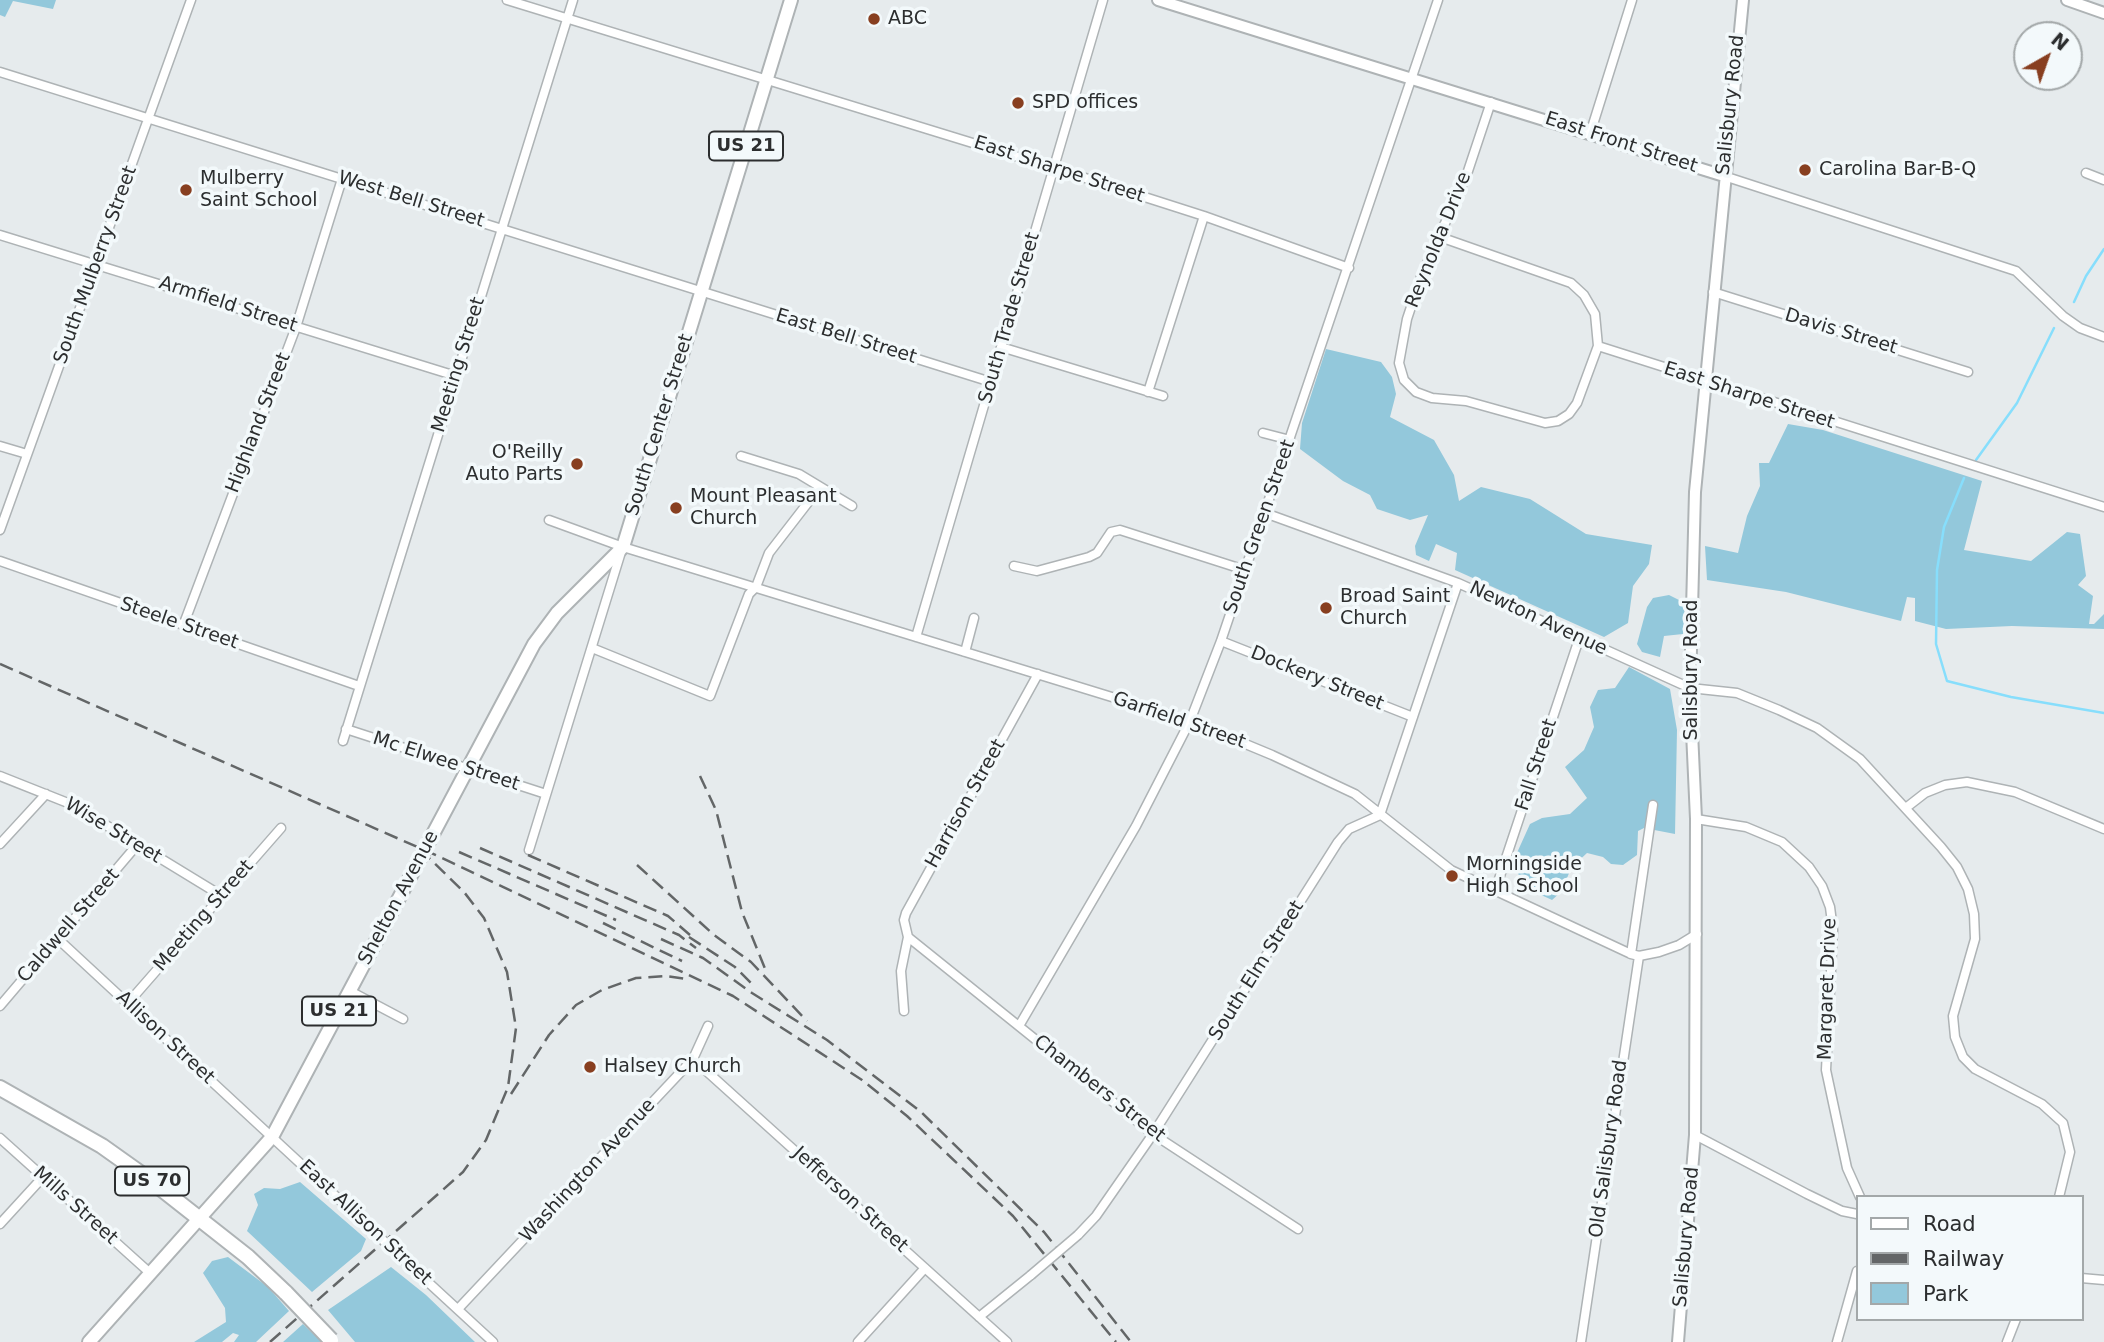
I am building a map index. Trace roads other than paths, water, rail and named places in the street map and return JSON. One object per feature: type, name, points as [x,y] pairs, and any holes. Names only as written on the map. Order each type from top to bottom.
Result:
[{"type":"highway","name":"US 70","points":[[0,1088],[102,1146],[200,1217],[286,1293],[332,1341]]},
{"type":"main road","name":"South Center Street","points":[[623,547],[791,0]]},
{"type":"main road","name":"Shelton Avenue","points":[[89,1342],[272,1137],[534,644],[557,614],[623,547]]},
{"type":"street","name":"South Mulberry Street","points":[[0,530],[191,0]]},
{"type":"street","name":"East Sharpe Street","points":[[507,0],[1054,168],[1204,216],[1349,268]]},
{"type":"street","name":"Meeting Street","points":[[343,741],[573,0]]},
{"type":"street","name":"South Trade Street","points":[[916,637],[1103,0]]},
{"type":"street","name":"East Front Street","points":[[1158,0],[1724,176],[2016,271],[2063,316],[2080,328],[2104,337]]},
{"type":"street","name":"South Green Street","points":[[1019,1026],[1136,826],[1190,722],[1265,513],[1438,0]]},
{"type":"street","points":[[1590,134],[1632,0]]},
{"type":"street","name":"Salisbury Road","points":[[1678,1342],[1695,1135],[1696,819],[1690,688],[1695,492],[1743,0]]},
{"type":"street","points":[[2069,0],[2104,13]]},
{"type":"street","name":"West Bell Street","points":[[0,72],[701,292]]},
{"type":"street","name":"Reynolda Drive","points":[[1491,103],[1467,174],[1414,298],[1399,363],[1404,380],[1416,392],[1500,409],[1545,423],[1558,421],[1577,403],[1598,346]]},
{"type":"street","points":[[2086,173],[2104,180]]},
{"type":"street","name":"Highland Street","points":[[183,626],[296,327],[342,178]]},
{"type":"street","points":[[1148,392],[1204,216]]},
{"type":"street","name":"Armfield Street","points":[[0,235],[456,376]]},
{"type":"street","points":[[1440,237],[1571,283],[1584,295],[1594,311],[1598,346]]},
{"type":"street","name":"East Bell Street","points":[[701,292],[991,383]]},
{"type":"street","name":"Davis Street","points":[[1713,292],[1968,372]]},
{"type":"street","name":"East Sharpe Street","points":[[1598,346],[1704,382],[2104,507]]},
{"type":"street","points":[[1001,348],[1163,396]]},
{"type":"street","points":[[1263,433],[1290,440]]},
{"type":"street","points":[[0,446],[27,454]]},
{"type":"street","points":[[741,456],[799,474],[852,506]]},
{"type":"street","points":[[592,648],[709,696],[749,594],[756,587],[769,554],[820,487]]},
{"type":"street","name":"Newton Avenue","points":[[1265,513],[1458,583],[1690,688],[1737,694],[1817,728],[1860,759],[1907,807],[1956,867],[1968,889],[1974,914],[1972,955],[1954,1016],[1955,1037],[1964,1058],[1975,1069],[1990,1080],[2042,1104],[2063,1123],[2070,1152],[2059,1195]]},
{"type":"street","name":"Garfield Street","points":[[549,520],[623,547],[1190,722],[1272,755],[1355,794],[1438,862],[1635,955]]},
{"type":"street","points":[[1014,566],[1037,571],[1089,557],[1097,552],[1111,532],[1120,530],[1245,570]]},
{"type":"street","name":"South Center Street","points":[[529,850],[623,547]]},
{"type":"street","name":"Steele Street","points":[[0,561],[359,686]]},
{"type":"street","points":[[1380,815],[1458,583]]},
{"type":"street","points":[[965,652],[974,618]]},
{"type":"street","name":"Fall Street","points":[[1495,891],[1579,639]]},
{"type":"street","name":"Dockery Street","points":[[1221,640],[1413,717]]},
{"type":"street","name":"Harrison Street","points":[[904,1011],[901,971],[908,937],[904,920],[906,914],[1038,674]]},
{"type":"street","name":"Mc Elwee Street","points":[[346,730],[546,794]]},
{"type":"street","name":"Wise Street","points":[[0,776],[83,810],[222,897]]},
{"type":"street","points":[[1907,807],[1925,793],[1945,785],[1967,782],[2015,792],[2104,829]]},
{"type":"street","points":[[0,844],[46,794]]},
{"type":"street","name":"Old Salisbury Road","points":[[1581,1342],[1653,805]]},
{"type":"street","name":"South Elm Street","points":[[979,1317],[1078,1235],[1096,1216],[1153,1134],[1338,842],[1363,820],[1380,815]]},
{"type":"street","name":"Margaret Drive","points":[[1696,819],[1764,833],[1796,854],[1822,886],[1830,907],[1833,930],[1826,1070],[1847,1168],[1859,1195]]},
{"type":"street","name":"Meeting Street","points":[[128,1003],[281,828]]},
{"type":"street","name":"Caldwell Street","points":[[0,1006],[137,845]]},
{"type":"street","points":[[1635,955],[1679,946],[1697,934]]},
{"type":"street","name":"Chambers Street","points":[[908,937],[1153,1134],[1298,1229]]},
{"type":"street","name":"Allison Street","points":[[58,939],[272,1137]]},
{"type":"street","points":[[349,991],[403,1018]]},
{"type":"street","name":"Washington Avenue","points":[[458,1309],[693,1059],[708,1026]]},
{"type":"street","name":"Jefferson Street","points":[[693,1059],[1007,1342]]},
{"type":"street","points":[[1695,1135],[1842,1211],[1856,1213]]},
{"type":"street","name":"East Allison Street","points":[[272,1137],[493,1342]]},
{"type":"street","name":"Mills Street","points":[[0,1138],[150,1273]]},
{"type":"street","points":[[0,1224],[43,1177]]},
{"type":"street","points":[[858,1342],[925,1268]]},
{"type":"street","points":[[1837,1342],[1856,1276]]},
{"type":"street","points":[[2083,1278],[2104,1280]]},
{"type":"street","points":[[2007,1342],[2015,1321]]},
{"type":"waterway","points":[[2074,302],[2086,276],[2104,249]]},
{"type":"waterway","points":[[1976,460],[2017,403],[2054,328]]},
{"type":"waterway","points":[[1964,478],[1944,527],[1937,570],[1936,644],[1947,681],[2011,697],[2104,713]]},
{"type":"railway","points":[[0,664],[438,856],[733,996],[862,1080],[907,1116],[1013,1216],[1116,1342]]},
{"type":"railway","points":[[700,776],[716,810],[742,912],[766,971]]},
{"type":"railway","points":[[480,848],[679,935],[696,948]]},
{"type":"railway","points":[[459,852],[616,920]]},
{"type":"railway","points":[[528,855],[668,916],[690,935]]},
{"type":"railway","points":[[270,1342],[463,1172],[486,1140],[508,1087],[516,1028],[507,972],[484,918],[464,892],[428,857]]},
{"type":"railway","points":[[637,865],[714,935],[751,962],[807,1021]]},
{"type":"railway","points":[[603,923],[682,961]]},
{"type":"railway","points":[[689,937],[735,967],[751,983]]},
{"type":"railway","points":[[661,939],[703,958],[752,993],[827,1040],[920,1111],[1044,1232],[1131,1342]]},
{"type":"railway","points":[[511,1094],[549,1035],[576,1005],[602,990],[636,978],[666,976],[686,979]]},
{"type":"place","name":"ABC","points":[[874,19]]},
{"type":"place","name":"SPD offices","points":[[1018,103]]},
{"type":"place","name":"Carolina Bar-B-Q","points":[[1805,170]]},
{"type":"place","name":"Mulberry Saint School","points":[[186,190]]},
{"type":"place","name":"O'Reilly Auto Parts","points":[[577,464]]},
{"type":"place","name":"Mount Pleasant Church","points":[[676,508]]},
{"type":"place","name":"Broad Saint Church","points":[[1326,608]]},
{"type":"place","name":"Morningside High School","points":[[1452,876]]},
{"type":"place","name":"Halsey Church","points":[[590,1067]]}]
